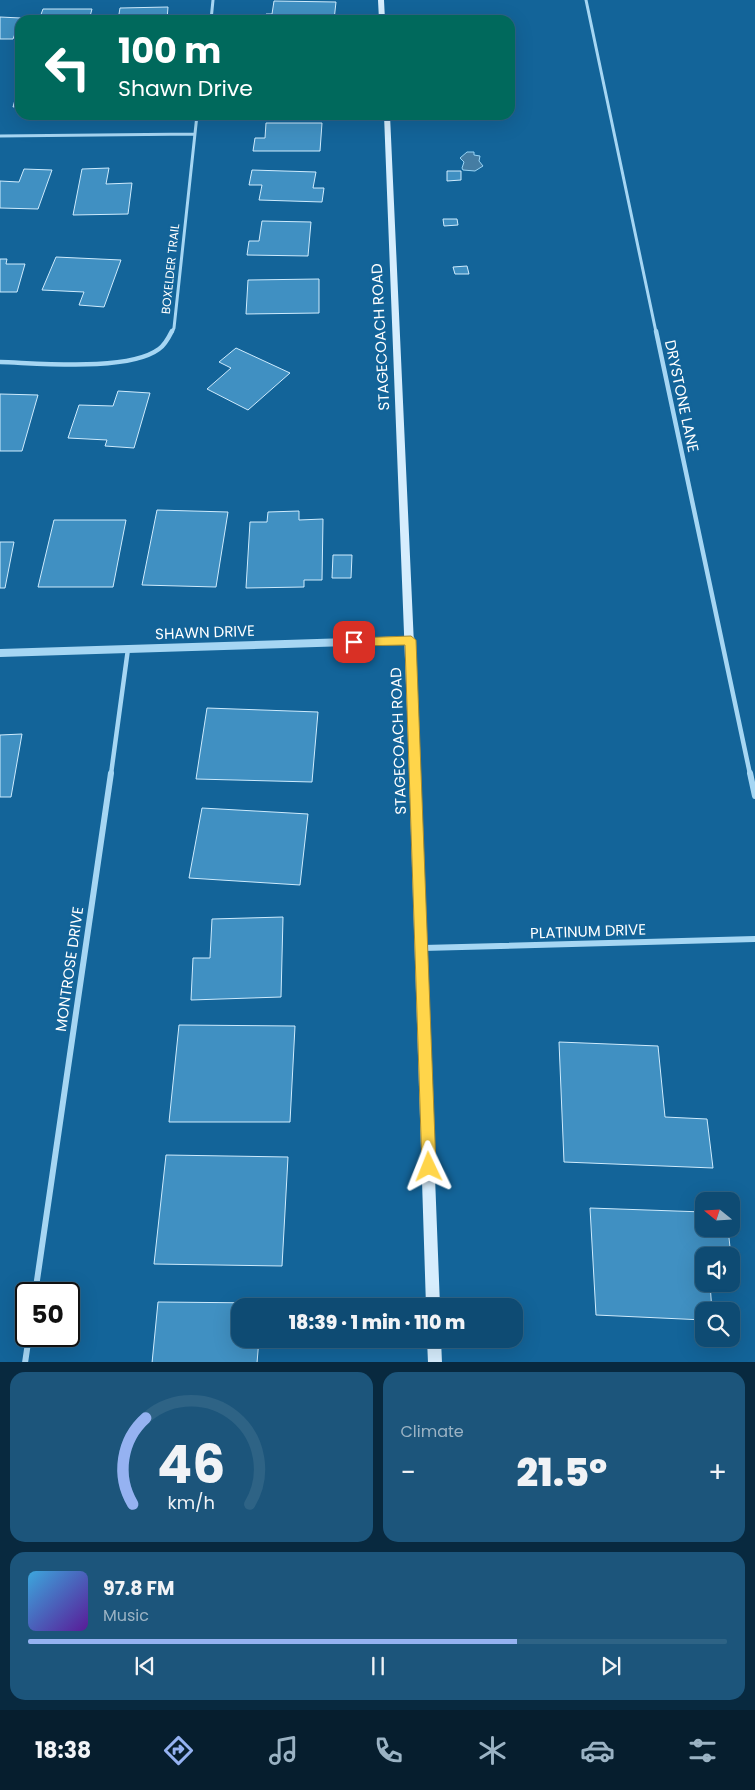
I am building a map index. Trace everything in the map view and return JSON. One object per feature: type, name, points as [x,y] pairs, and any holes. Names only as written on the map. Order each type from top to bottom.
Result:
[{"type":"main road","points":[[381,0],[382,15]]},
{"type":"main road","name":"STAGECOACH ROAD","points":[[387,120],[423,948],[433,1298]]},
{"type":"main road","points":[[434,1348],[435,1362]]},
{"type":"street","points":[[212,15],[213,0]]},
{"type":"street","name":"DRYSTONE LANE","points":[[586,0],[755,796]]},
{"type":"street","name":"BOXELDER TRAIL","points":[[0,362],[77,364],[130,360],[159,350],[174,328],[196,120]]},
{"type":"street","points":[[0,136],[195,134]]},
{"type":"street","name":"SHAWN DRIVE","points":[[0,653],[411,640]]},
{"type":"street","name":"MONTROSE DRIVE","points":[[37,1282],[72,1049],[128,648]]},
{"type":"street","name":"PLATINUM DRIVE","points":[[423,948],[755,939]]},
{"type":"street","points":[[25,1362],[27,1347]]},
{"type":"water","points":[[467,152],[474,152],[474,155],[480,156],[479,161],[483,166],[475,171],[463,170],[464,162],[460,158]]},
{"type":"building","points":[[274,1],[336,2],[335,15],[266,15],[272,14]]},
{"type":"building","points":[[168,7],[167,15],[119,15],[120,8]]},
{"type":"building","points":[[43,9],[92,9],[90,15],[41,15]]},
{"type":"building","points":[[0,17],[15,18],[15,34],[13,39],[0,39]]},
{"type":"building","points":[[266,123],[322,123],[320,151],[253,151],[255,138],[265,138]]},
{"type":"building","points":[[109,168],[106,184],[132,183],[128,214],[73,215],[82,169]]},
{"type":"building","points":[[24,169],[52,170],[38,209],[0,208],[0,181],[19,182]]},
{"type":"building","points":[[252,170],[316,172],[313,188],[324,188],[322,202],[259,200],[262,185],[249,185]]},
{"type":"building","points":[[447,171],[461,171],[461,180],[447,181]]},
{"type":"building","points":[[443,219],[457,219],[458,225],[444,226]]},
{"type":"building","points":[[262,221],[311,222],[308,256],[247,255],[249,241],[259,241]]},
{"type":"building","points":[[56,257],[121,260],[104,307],[79,305],[84,292],[42,290]]},
{"type":"building","points":[[0,259],[7,259],[6,264],[25,264],[17,292],[0,292]]},
{"type":"building","points":[[467,266],[469,274],[455,274],[453,267]]},
{"type":"building","points":[[319,279],[319,313],[246,314],[248,280]]},
{"type":"building","points":[[236,348],[290,373],[248,410],[207,389],[231,368],[219,362]]},
{"type":"building","points":[[118,391],[150,393],[134,448],[105,446],[107,440],[68,438],[79,405],[113,406]]},
{"type":"building","points":[[0,394],[38,395],[22,451],[0,451]]},
{"type":"building","points":[[157,510],[228,512],[216,587],[142,585]]},
{"type":"building","points":[[299,511],[299,520],[323,519],[322,580],[304,580],[304,587],[246,588],[250,522],[267,522],[268,512]]},
{"type":"building","points":[[54,520],[126,520],[113,587],[38,587]]},
{"type":"building","points":[[0,542],[14,542],[5,588],[0,588]]},
{"type":"building","points":[[333,555],[352,555],[351,578],[332,578]]},
{"type":"building","points":[[207,708],[318,712],[312,782],[196,779]]},
{"type":"building","points":[[22,734],[11,797],[0,797],[0,735]]},
{"type":"building","points":[[202,808],[308,814],[300,885],[189,878]]},
{"type":"building","points":[[283,917],[281,997],[191,1000],[193,958],[210,958],[212,919]]},
{"type":"building","points":[[179,1025],[295,1026],[290,1122],[169,1122]]},
{"type":"building","points":[[559,1042],[658,1046],[665,1117],[707,1119],[713,1168],[564,1162]]},
{"type":"building","points":[[166,1155],[288,1157],[282,1266],[154,1264]]},
{"type":"building","points":[[590,1208],[695,1212],[695,1238],[729,1238],[730,1247],[695,1247],[695,1292],[711,1292],[711,1302],[695,1302],[695,1320],[596,1315]]},
{"type":"building","points":[[158,1302],[231,1303],[231,1348],[258,1348],[257,1362],[152,1362]]},
{"type":"route","points":[[354,642],[411,640],[429,1167]]}]
